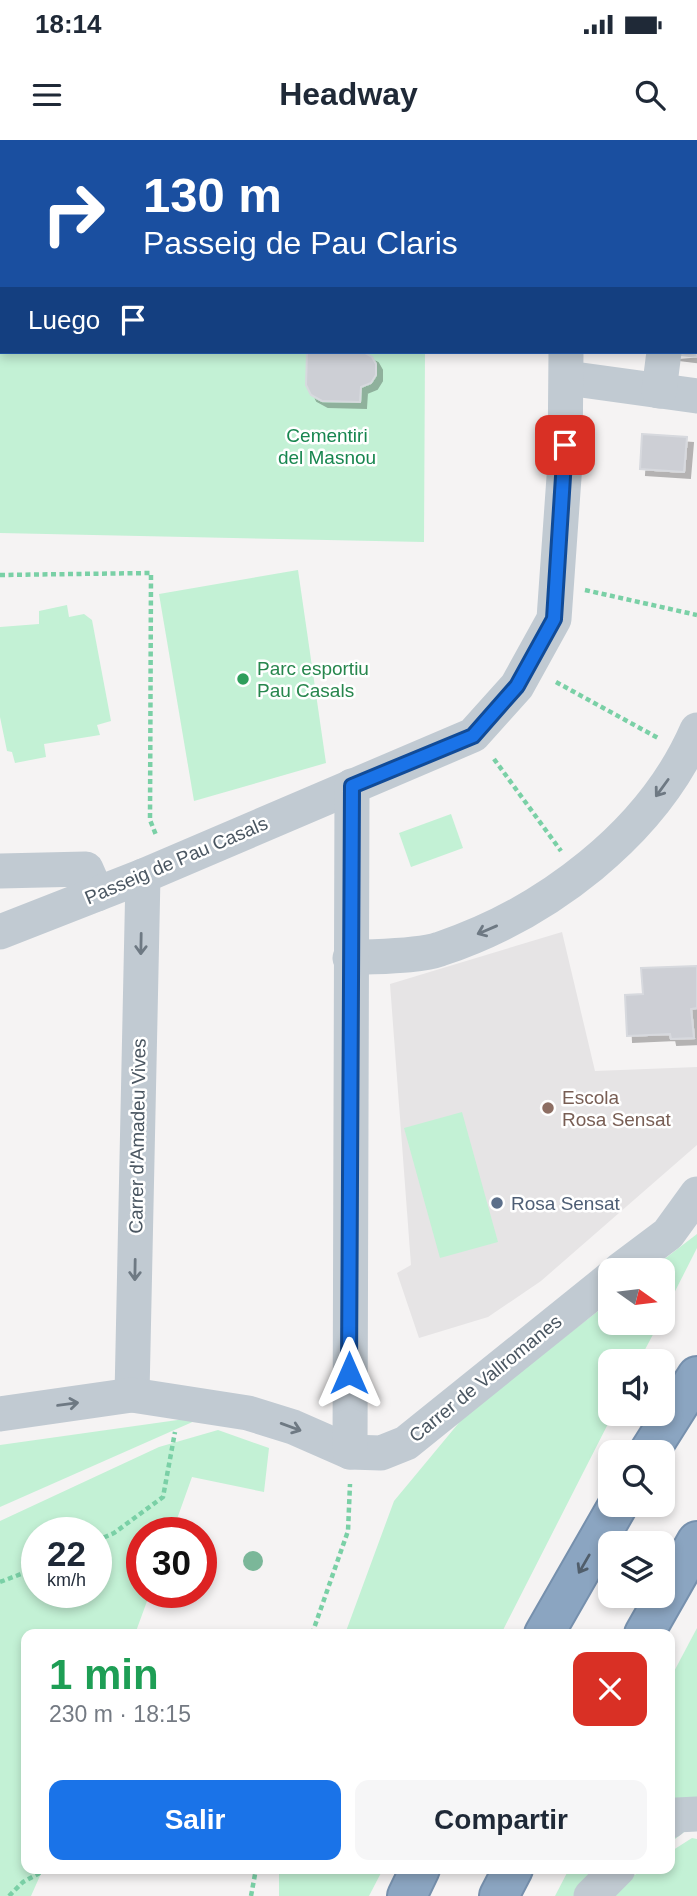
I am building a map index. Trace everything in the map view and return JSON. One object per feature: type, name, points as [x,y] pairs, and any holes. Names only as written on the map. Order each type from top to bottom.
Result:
[{"type":"highway","points":[[657,1440],[697,1376]]},
{"type":"highway","points":[[547,1629],[611,1517]]},
{"type":"highway","points":[[647,1629],[697,1541]]},
{"type":"highway","points":[[407,1896],[418,1874]]},
{"type":"highway","points":[[499,1896],[510,1874]]},
{"type":"street","points":[[659,391],[664,354]]},
{"type":"street","points":[[566,365],[659,391],[697,396]]},
{"type":"street","name":"Passeig de Pau Casals","points":[[0,932],[155,871],[473,736],[517,686],[554,619],[566,365]]},
{"type":"street","points":[[349,958],[437,951],[520,916],[577,875],[636,823],[692,742]]},
{"type":"street","points":[[0,1414],[132,1395],[248,1413],[293,1427],[350,1452],[349,958],[352,786]]},
{"type":"street","points":[[0,871],[86,869],[97,894]]},
{"type":"street","name":"Carrer d'Amadeu Vives","points":[[132,1395],[155,871]]},
{"type":"street","points":[[636,1258],[668,1234],[697,1194]]},
{"type":"street","name":"Carrer de Vallromanes","points":[[350,1452],[381,1453],[406,1443],[598,1288]]},
{"type":"street","points":[[591,1896],[613,1874]]},
{"type":"path","points":[[0,575],[151,573],[150,820],[155,871]]},
{"type":"path","points":[[556,583],[697,615]]},
{"type":"path","points":[[568,688],[692,742]]},
{"type":"path","points":[[505,770],[577,875]]},
{"type":"path","points":[[112,1534],[163,1497],[180,1403]]},
{"type":"path","points":[[314,1629],[348,1531],[350,1452]]},
{"type":"path","points":[[0,1582],[21,1574]]},
{"type":"path","points":[[9,1896],[23,1882],[38,1874]]},
{"type":"path","points":[[251,1896],[255,1874]]},
{"type":"shaded area","name":"Escola Rosa Sensat","points":[[562,932],[595,1071],[697,1067],[697,1145],[541,1281],[488,1317],[419,1338],[397,1273],[411,1265],[390,984]]},
{"type":"green space","name":"Cementiri del Masnou","points":[[0,354],[425,354],[424,542],[0,533]]},
{"type":"green space","name":"Parc esportiu Pau Casals","points":[[298,570],[326,763],[194,801],[159,594]]},
{"type":"green space","points":[[67,605],[69,617],[84,614],[92,620],[111,721],[97,725],[100,735],[44,744],[46,757],[15,763],[12,752],[7,751],[0,717],[0,627],[39,624],[39,611]]},
{"type":"green space","points":[[451,814],[463,848],[411,867],[399,833]]},
{"type":"green space","points":[[462,1112],[498,1242],[440,1258],[404,1128]]},
{"type":"green space","points":[[697,1234],[697,1248],[676,1289],[676,1258],[666,1258]]},
{"type":"green space","points":[[598,1311],[598,1335],[653,1335],[645,1349],[598,1349],[598,1426],[607,1426],[504,1629],[347,1629],[394,1501],[467,1413]]},
{"type":"green space","points":[[206,1416],[0,1507],[0,1445]]},
{"type":"green space","points":[[218,1430],[269,1448],[264,1492],[192,1477],[178,1517],[126,1517],[126,1608],[145,1608],[137,1629],[21,1629],[21,1874],[41,1874],[31,1896],[0,1896],[0,1521],[159,1447]]},
{"type":"green space","points":[[697,1628],[697,1822],[675,1839],[675,1670]]},
{"type":"green space","points":[[692,1838],[697,1839],[697,1896],[555,1896],[566,1874],[631,1874],[611,1890],[636,1874],[675,1874],[675,1849]]},
{"type":"green space","points":[[279,1874],[380,1874],[369,1896],[279,1896]]},
{"type":"building","points":[[307,354],[367,354],[376,364],[376,375],[371,383],[361,387],[360,402],[322,401],[311,395],[306,385]]},
{"type":"building","points":[[330,354],[346,354],[354,362],[354,376],[345,385],[331,385],[322,376],[322,362]]},
{"type":"building","points":[[673,354],[697,354],[697,357]]},
{"type":"building","points":[[642,434],[687,437],[684,472],[640,469]]},
{"type":"building","points":[[697,966],[697,1008],[691,1009],[694,1038],[671,1039],[670,1034],[627,1036],[625,995],[643,994],[641,968]]},
{"type":"place","name":"Parc esportiu Pau Casals","points":[[243,679]]},
{"type":"place","name":"Escola Rosa Sensat","points":[[548,1108]]},
{"type":"place","name":"Rosa Sensat","points":[[497,1203]]},
{"type":"route","points":[[349,1373],[349,958],[352,786],[473,736],[517,686],[554,619],[565,445]]}]
